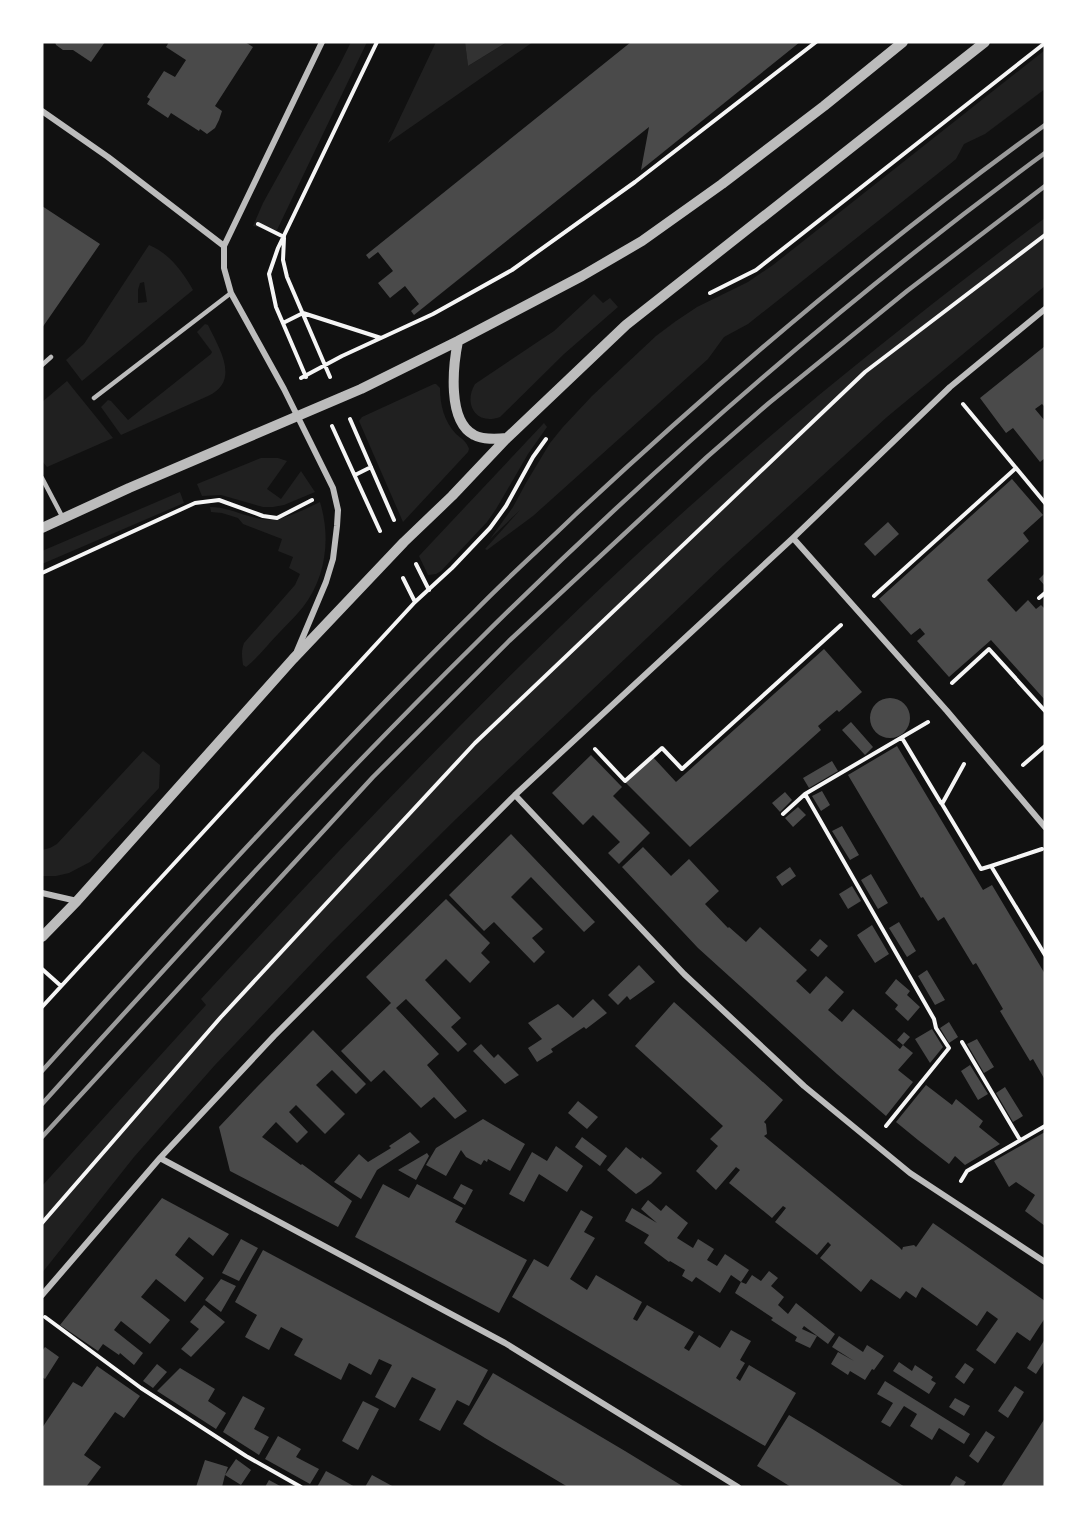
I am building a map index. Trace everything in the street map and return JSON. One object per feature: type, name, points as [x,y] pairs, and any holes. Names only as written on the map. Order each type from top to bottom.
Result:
[{"type":"street","points":[[293,659],[326,582],[333,559],[338,510],[333,488],[231,293],[224,268],[224,246],[322,42]]},
{"type":"street","points":[[42,528],[129,488],[361,389],[582,276],[642,241],[722,184],[903,42]]},
{"type":"street","points":[[42,937],[77,901],[293,659],[404,542],[507,438],[626,325],[985,42]]},
{"type":"street","points":[[42,111],[108,157],[224,246]]},
{"type":"street","points":[[42,1296],[160,1158],[274,1036],[515,795],[793,538],[950,387],[1045,309]]},
{"type":"street","points":[[458,341],[454,362],[454,380],[461,420],[471,434],[479,437],[507,438]]},
{"type":"street","points":[[793,538],[936,698],[1045,827]]},
{"type":"street","points":[[515,795],[684,974],[804,1086],[910,1173],[1045,1262]]},
{"type":"street","points":[[42,893],[77,901]]},
{"type":"street","points":[[160,1158],[505,1343],[738,1487]]},
{"type":"lane","points":[[94,398],[231,293]]},
{"type":"lane","points":[[42,365],[51,357]]},
{"type":"lane","points":[[42,478],[63,518]]},
{"type":"path","points":[[377,42],[278,248],[269,274],[276,307],[305,375],[433,314],[512,270],[634,182],[816,42]]},
{"type":"path","points":[[703,297],[756,270],[1045,43]]},
{"type":"path","points":[[42,1223],[222,1017],[475,743],[865,372],[1045,236]]},
{"type":"path","points":[[284,237],[283,260],[287,278],[404,542],[429,590]]},
{"type":"path","points":[[283,323],[303,313],[382,338]]},
{"type":"path","points":[[950,387],[1045,503]]},
{"type":"path","points":[[322,406],[415,602]]},
{"type":"path","points":[[42,1007],[415,602],[490,528],[506,506],[546,438]]},
{"type":"path","points":[[42,573],[195,503],[219,500],[263,516],[277,518],[371,467]]},
{"type":"path","points":[[581,735],[625,781],[662,747],[682,769],[1016,468]]},
{"type":"path","points":[[1039,598],[1045,593]]},
{"type":"path","points":[[936,698],[989,649],[1045,711]]},
{"type":"path","points":[[783,814],[805,794],[946,711]]},
{"type":"path","points":[[902,738],[981,869],[1045,848]]},
{"type":"path","points":[[942,804],[975,744]]},
{"type":"path","points":[[1006,781],[1045,746]]},
{"type":"path","points":[[805,794],[949,1048],[873,1143]]},
{"type":"path","points":[[991,866],[1045,955]]},
{"type":"path","points":[[42,969],[61,986]]},
{"type":"path","points":[[962,1042],[1020,1140]]},
{"type":"path","points":[[950,1199],[967,1171],[1045,1126]]},
{"type":"path","points":[[42,1315],[141,1388],[246,1456],[301,1487]]},
{"type":"shaded area","points":[[351,42],[367,42],[277,230],[272,231],[253,226],[263,203]]},
{"type":"shaded area","points":[[436,42],[465,42],[468,66],[507,42],[533,42],[388,143]]},
{"type":"shaded area","points":[[465,42],[507,42],[468,66]]},
{"type":"shaded area","points":[[1045,50],[1045,89],[985,134],[964,144],[956,159],[950,164],[748,324],[724,337],[708,359],[533,516],[487,550],[485,549],[520,510],[490,539],[513,507],[550,443],[592,396],[656,336],[697,307],[748,282],[773,265]]},
{"type":"shaded area","points":[[1045,218],[1045,286],[887,417],[725,564],[456,819],[331,943],[215,1065],[134,1157],[42,1273],[42,1186],[206,1005],[201,999],[349,840],[553,634],[658,535],[875,349]]},
{"type":"shaded area","points":[[149,245],[163,253],[185,276],[193,290],[82,381],[66,360],[84,344]],"holes":[[[144,282],[147,302],[138,303],[140,283]]]},
{"type":"shaded area","points":[[594,294],[603,303],[610,298],[618,307],[564,354],[500,417],[492,419],[478,416],[471,406],[470,399],[475,384],[554,331]]},
{"type":"shaded area","points":[[205,324],[208,325],[222,354],[224,364],[223,382],[218,390],[121,435],[101,407],[108,400],[111,401],[128,420],[211,354],[212,352],[197,332]]},
{"type":"shaded area","points":[[67,381],[113,438],[47,467],[42,461],[42,402]]},
{"type":"shaded area","points":[[434,384],[440,388],[442,407],[448,424],[466,442],[469,449],[403,522],[359,421],[362,417]]},
{"type":"shaded area","points":[[544,423],[547,427],[487,522],[441,571],[428,575],[419,556]]},
{"type":"shaded area","points":[[261,458],[278,458],[287,461],[267,489],[281,499],[301,471],[315,492],[284,505],[273,507],[263,507],[221,495],[202,496],[197,484]]},
{"type":"shaded area","points":[[180,492],[184,503],[42,564],[42,551]]},
{"type":"shaded area","points":[[320,502],[326,543],[317,583],[300,611],[246,667],[243,665],[242,657],[244,643],[295,585],[300,574],[289,568],[293,557],[278,551],[282,539],[243,524],[238,518],[211,512],[210,507],[223,508],[254,518],[269,520],[291,515]]},
{"type":"shaded area","points":[[143,751],[160,765],[159,788],[90,862],[69,873],[42,876],[42,850],[57,844]]},
{"type":"building","points":[[55,42],[105,42],[91,62],[73,50],[63,50]]},
{"type":"building","points":[[169,42],[245,42],[253,47],[215,106],[222,111],[215,128],[207,134],[171,113],[168,118],[147,104],[150,99],[147,97],[164,71],[175,77],[186,60],[166,47]]},
{"type":"building","points":[[631,42],[800,42],[641,170],[649,127],[414,315],[411,311],[419,304],[405,286],[390,298],[378,283],[393,271],[378,252],[369,259],[366,255]]},
{"type":"building","points":[[42,206],[100,244],[42,328]]},
{"type":"building","points":[[1045,346],[1045,407],[1042,404],[1035,409],[1045,421],[1045,458],[1040,462],[1013,428],[1006,433],[980,398]]},
{"type":"building","points":[[1012,479],[1043,515],[1023,533],[1029,541],[987,580],[1016,612],[1028,600],[1036,609],[1041,605],[1045,609],[1045,700],[991,640],[949,677],[917,641],[925,634],[920,628],[911,635],[879,599]]},
{"type":"building","points":[[888,522],[899,534],[875,556],[864,544]]},
{"type":"building","points":[[1045,573],[1045,586],[1039,579]]},
{"type":"building","points":[[824,649],[862,692],[818,726],[821,730],[690,847],[623,780],[651,755],[676,782]]},
{"type":"building","points":[[890,698],[904,704],[910,718],[904,732],[890,738],[876,732],[870,718],[876,704]]},
{"type":"building","points":[[851,722],[873,747],[865,755],[842,730]]},
{"type":"building","points":[[897,746],[983,890],[992,885],[1045,974],[1045,1080],[1033,1059],[1030,1061],[1000,1011],[1003,1009],[976,963],[973,965],[944,917],[938,921],[923,897],[921,898],[848,775]]},
{"type":"building","points":[[591,755],[622,787],[613,796],[650,833],[619,864],[608,853],[620,842],[593,815],[583,825],[552,793]]},
{"type":"building","points":[[832,761],[838,771],[809,788],[803,778]]},
{"type":"building","points":[[822,791],[830,805],[821,811],[812,796]]},
{"type":"building","points":[[785,792],[792,800],[780,812],[772,803]]},
{"type":"building","points":[[798,807],[806,815],[793,827],[785,818]]},
{"type":"building","points":[[842,826],[859,855],[850,860],[832,831]]},
{"type":"building","points":[[511,834],[595,922],[584,932],[531,877],[511,897],[543,929],[532,938],[545,952],[534,963],[494,922],[484,931],[449,895]]},
{"type":"building","points":[[643,847],[671,876],[689,859],[719,891],[705,904],[728,928],[746,942],[760,927],[807,970],[796,981],[810,994],[826,976],[844,992],[828,1010],[842,1022],[853,1009],[900,1049],[903,1045],[913,1053],[898,1070],[913,1082],[886,1116],[698,948],[622,867]]},
{"type":"building","points":[[790,867],[796,876],[782,886],[776,877]]},
{"type":"building","points":[[871,874],[888,903],[878,909],[861,880]]},
{"type":"building","points":[[852,886],[861,901],[848,909],[839,894]]},
{"type":"building","points":[[446,899],[490,943],[481,953],[490,962],[470,983],[446,959],[425,980],[461,1018],[451,1027],[467,1044],[458,1052],[406,999],[396,1008],[439,1054],[427,1065],[467,1111],[455,1119],[434,1097],[421,1108],[384,1070],[371,1082],[341,1051],[391,1003],[366,977]]},
{"type":"building","points":[[899,922],[916,951],[907,957],[889,928]]},
{"type":"building","points":[[872,925],[889,954],[875,963],[857,935]]},
{"type":"building","points":[[820,939],[828,946],[818,957],[810,950]]},
{"type":"building","points":[[639,965],[655,982],[630,1000],[627,996],[618,1005],[608,995]]},
{"type":"building","points":[[927,970],[945,1000],[935,1005],[918,976]]},
{"type":"building","points":[[896,979],[910,991],[907,995],[920,1007],[908,1021],[895,1009],[898,1005],[885,993]]},
{"type":"building","points":[[593,999],[607,1013],[586,1029],[584,1027],[551,1049],[553,1052],[537,1062],[528,1048],[542,1039],[528,1023],[558,1004],[573,1018]]},
{"type":"building","points":[[674,1002],[783,1100],[764,1122],[767,1134],[764,1136],[902,1250],[903,1247],[914,1245],[916,1247],[933,1223],[1045,1301],[1045,1318],[1030,1341],[1017,1332],[995,1364],[976,1350],[998,1319],[987,1311],[977,1326],[922,1287],[916,1298],[906,1291],[900,1299],[871,1279],[861,1292],[820,1258],[831,1245],[828,1242],[817,1255],[775,1222],[786,1208],[783,1206],[772,1218],[729,1183],[740,1170],[736,1167],[716,1190],[696,1171],[718,1146],[710,1139],[723,1126],[635,1046]]},
{"type":"building","points":[[949,1022],[958,1037],[949,1043],[940,1028]]},
{"type":"building","points":[[932,1029],[943,1047],[930,1063],[915,1039]]},
{"type":"building","points":[[313,1030],[366,1084],[356,1094],[332,1070],[316,1085],[345,1114],[325,1134],[296,1105],[289,1112],[308,1132],[297,1143],[276,1122],[262,1137],[352,1201],[338,1227],[230,1171],[219,1127]]},
{"type":"building","points":[[904,1032],[910,1037],[903,1045],[897,1040]]},
{"type":"building","points":[[977,1039],[994,1067],[984,1073],[967,1044]]},
{"type":"building","points":[[481,1044],[494,1058],[498,1054],[519,1075],[505,1084],[473,1051]]},
{"type":"building","points":[[970,1065],[988,1094],[978,1100],[961,1071]]},
{"type":"building","points":[[926,1085],[952,1105],[956,1099],[983,1121],[979,1127],[1000,1144],[965,1165],[955,1156],[949,1164],[918,1140],[896,1122]]},
{"type":"building","points":[[1005,1087],[1023,1116],[1013,1122],[996,1093]]},
{"type":"building","points":[[578,1101],[598,1117],[587,1129],[568,1113]]},
{"type":"building","points":[[483,1119],[525,1144],[510,1171],[488,1159],[487,1162],[484,1160],[481,1165],[466,1157],[461,1150],[446,1176],[426,1165],[436,1148]]},
{"type":"building","points":[[410,1132],[420,1142],[377,1170],[361,1199],[334,1182],[359,1154],[368,1162],[391,1148],[389,1146]]},
{"type":"building","points":[[1045,1132],[1045,1226],[1025,1211],[1035,1195],[1016,1182],[1009,1187],[994,1161]]},
{"type":"building","points":[[582,1137],[607,1156],[600,1166],[575,1147]]},
{"type":"building","points":[[556,1146],[583,1166],[567,1192],[539,1174],[524,1202],[509,1194],[532,1152],[547,1161]]},
{"type":"building","points":[[626,1147],[662,1173],[636,1194],[607,1170]]},
{"type":"building","points":[[427,1153],[429,1156],[416,1180],[398,1170]]},
{"type":"building","points":[[383,1184],[409,1198],[417,1184],[463,1208],[455,1222],[527,1260],[499,1313],[355,1237]]},
{"type":"building","points":[[461,1184],[473,1190],[465,1205],[453,1198]]},
{"type":"building","points":[[162,1198],[229,1234],[213,1256],[189,1237],[175,1255],[204,1278],[185,1302],[156,1279],[141,1297],[170,1320],[150,1344],[121,1321],[114,1330],[143,1353],[134,1365],[120,1353],[119,1355],[103,1344],[98,1351],[60,1325]]},
{"type":"building","points":[[648,1200],[661,1211],[666,1205],[688,1223],[677,1238],[693,1248],[698,1239],[714,1249],[707,1260],[717,1266],[725,1254],[749,1270],[741,1282],[731,1275],[720,1293],[696,1277],[692,1282],[682,1276],[685,1270],[669,1262],[644,1243],[649,1235],[625,1221],[632,1208],[657,1223],[641,1209]]},
{"type":"building","points":[[581,1210],[593,1217],[584,1232],[595,1238],[570,1279],[587,1290],[596,1275],[642,1302],[633,1319],[637,1321],[647,1305],[694,1332],[684,1348],[689,1351],[699,1335],[720,1348],[731,1330],[751,1341],[740,1360],[745,1363],[736,1378],[740,1381],[749,1365],[796,1393],[765,1446],[512,1297],[534,1259],[548,1267]]},
{"type":"building","points":[[241,1239],[258,1248],[239,1281],[222,1273]]},
{"type":"building","points":[[263,1250],[488,1370],[469,1406],[457,1400],[440,1431],[419,1420],[436,1389],[412,1377],[395,1408],[375,1397],[392,1365],[379,1359],[371,1375],[349,1363],[341,1380],[294,1355],[303,1339],[281,1327],[269,1350],[245,1337],[257,1315],[235,1302]]},
{"type":"building","points":[[769,1271],[778,1278],[771,1286],[784,1297],[778,1305],[788,1314],[796,1303],[835,1334],[828,1344],[804,1326],[802,1329],[817,1336],[810,1348],[795,1341],[797,1337],[735,1293],[741,1282],[746,1284],[752,1275],[761,1281]]},
{"type":"building","points":[[221,1279],[236,1286],[221,1312],[205,1300]]},
{"type":"building","points":[[204,1305],[225,1322],[191,1357],[181,1349],[199,1329],[190,1322]]},
{"type":"building","points":[[839,1336],[863,1352],[867,1345],[884,1356],[865,1380],[850,1371],[848,1375],[831,1364],[838,1352],[854,1361],[832,1347]]},
{"type":"building","points":[[1045,1339],[1045,1360],[1036,1374],[1027,1368]]},
{"type":"building","points":[[45,1347],[59,1357],[45,1379],[42,1377],[42,1351]]},
{"type":"building","points":[[899,1362],[912,1371],[915,1365],[933,1377],[931,1380],[936,1383],[929,1394],[893,1371]]},
{"type":"building","points":[[965,1363],[974,1369],[964,1384],[955,1377]]},
{"type":"building","points":[[157,1364],[167,1372],[153,1388],[143,1381]]},
{"type":"building","points":[[97,1366],[140,1396],[124,1418],[115,1412],[84,1455],[101,1467],[86,1487],[42,1487],[42,1428],[73,1382],[82,1387]]},
{"type":"building","points":[[180,1368],[215,1389],[208,1401],[226,1413],[216,1429],[157,1391]]},
{"type":"building","points":[[493,1373],[684,1487],[568,1487],[485,1438],[463,1424]]},
{"type":"building","points":[[885,1381],[970,1434],[964,1444],[939,1428],[932,1440],[910,1426],[917,1414],[904,1406],[890,1427],[881,1422],[893,1403],[877,1394]]},
{"type":"building","points":[[1015,1386],[1024,1392],[1008,1418],[998,1411]]},
{"type":"building","points":[[243,1396],[265,1408],[254,1429],[269,1437],[259,1455],[223,1432]]},
{"type":"building","points":[[955,1398],[970,1406],[964,1416],[949,1407]]},
{"type":"building","points":[[363,1401],[379,1409],[358,1450],[342,1441]]},
{"type":"building","points":[[789,1415],[905,1487],[791,1487],[757,1466]]},
{"type":"building","points":[[1045,1418],[1045,1487],[1001,1487],[1028,1445]]},
{"type":"building","points":[[986,1431],[995,1437],[978,1463],[969,1456]]},
{"type":"building","points":[[278,1436],[301,1449],[296,1457],[319,1469],[310,1484],[265,1459]]},
{"type":"building","points":[[236,1459],[251,1470],[241,1485],[225,1475]]},
{"type":"building","points":[[205,1460],[228,1467],[222,1487],[196,1487]]},
{"type":"building","points":[[326,1471],[341,1479],[355,1487],[317,1487]]},
{"type":"building","points":[[372,1475],[394,1487],[365,1487]]},
{"type":"building","points":[[956,1476],[966,1482],[963,1487],[949,1487]]},
{"type":"building","points":[[269,1480],[282,1487],[265,1487]]},
{"type":"railway","points":[[42,1071],[309,780],[487,599],[575,515],[688,412],[804,312],[923,217],[1045,125]]},
{"type":"railway","points":[[42,1104],[310,813],[420,699],[543,577],[681,449],[823,326],[970,209],[1045,153]]},
{"type":"railway","points":[[42,1137],[373,777],[509,641],[707,457],[769,403],[907,291],[1045,186]]}]
